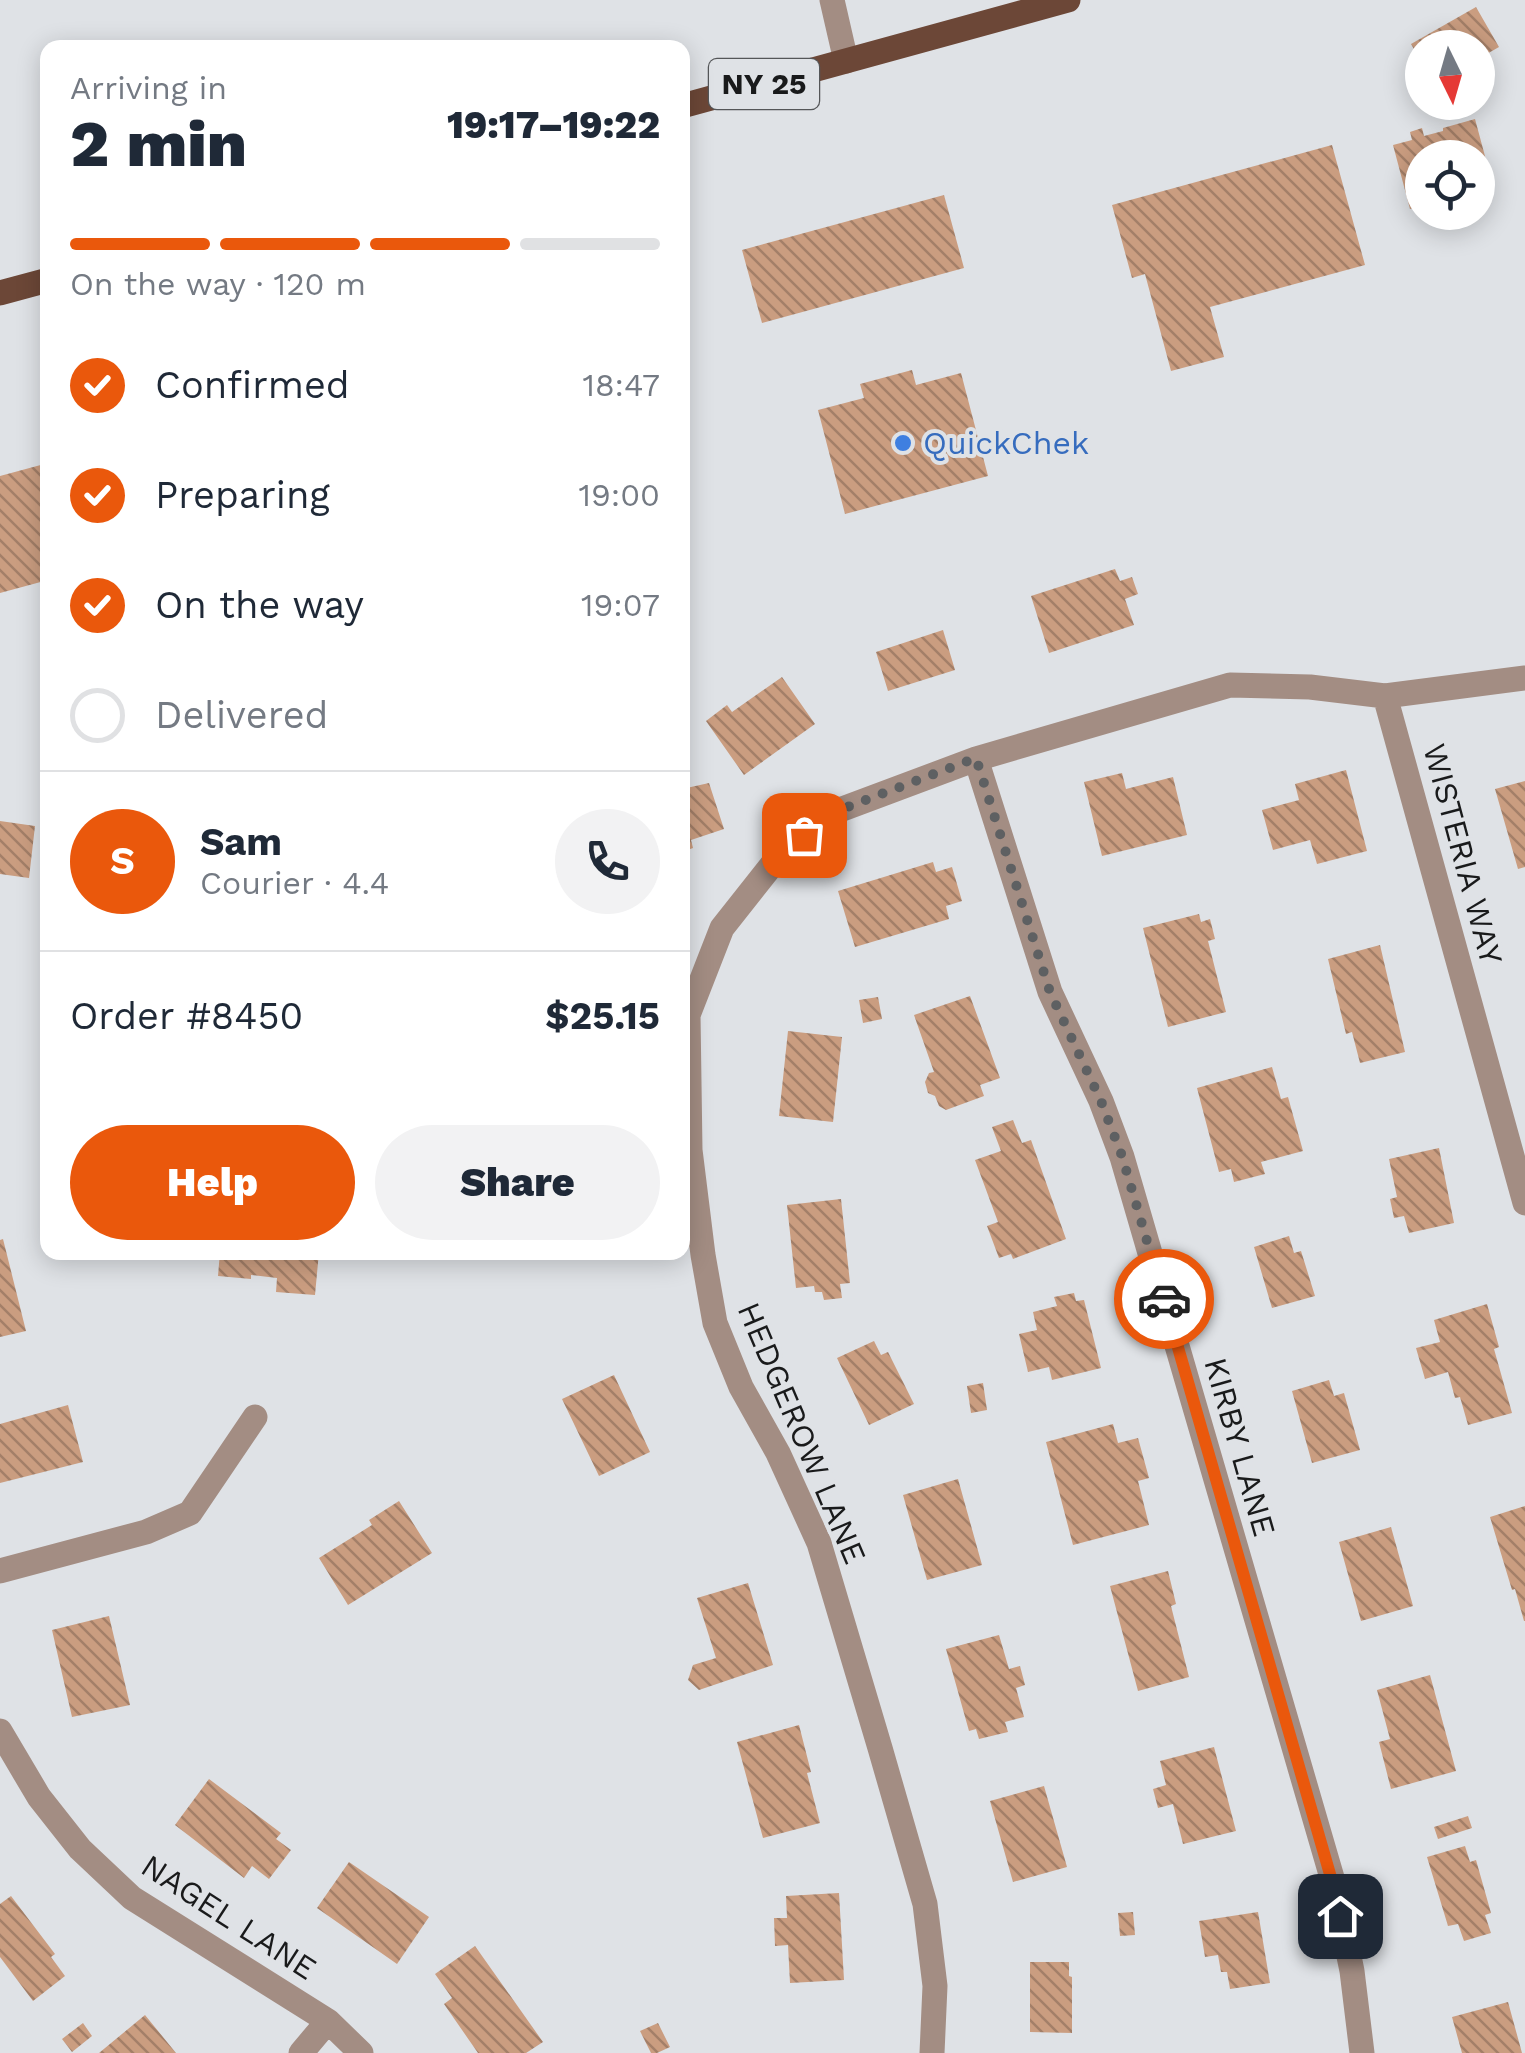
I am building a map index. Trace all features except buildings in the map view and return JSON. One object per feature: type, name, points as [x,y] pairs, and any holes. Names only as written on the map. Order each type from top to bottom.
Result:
[{"type":"main road","name":"NY 25","points":[[690,104],[1068,0]]},
{"type":"main road","points":[[0,293],[40,282]]},
{"type":"street","points":[[832,0],[846,61]]},
{"type":"street","name":"HEDGEROW LANE","points":[[690,1002],[722,928],[779,856],[829,814],[976,758],[1230,685],[1386,696],[1525,678]]},
{"type":"street","name":"WISTERIA WAY","points":[[1386,696],[1525,1203]]},
{"type":"street","name":"KIRBY LANE","points":[[976,758],[1050,992],[1122,1156],[1334,1888],[1352,1971],[1362,2053]]},
{"type":"street","name":"HEDGEROW LANE","points":[[690,1150],[715,1323],[741,1387],[778,1453],[819,1543],[925,1904],[935,1986],[932,2053]]},
{"type":"street","points":[[0,1570],[146,1532],[190,1513],[255,1417]]},
{"type":"street","name":"NAGEL LANE","points":[[0,1731],[49,1810],[80,1849],[132,1898],[328,2021],[361,2053]]},
{"type":"street","points":[[301,2053],[328,2021]]},
{"type":"way so far","points":[[804,835],[829,814],[976,758],[1050,992],[1122,1156],[1164,1299]]},
{"type":"place","name":"QuickChek","points":[[903,443]]},
{"type":"route","points":[[1164,1299],[1340,1916]]}]
